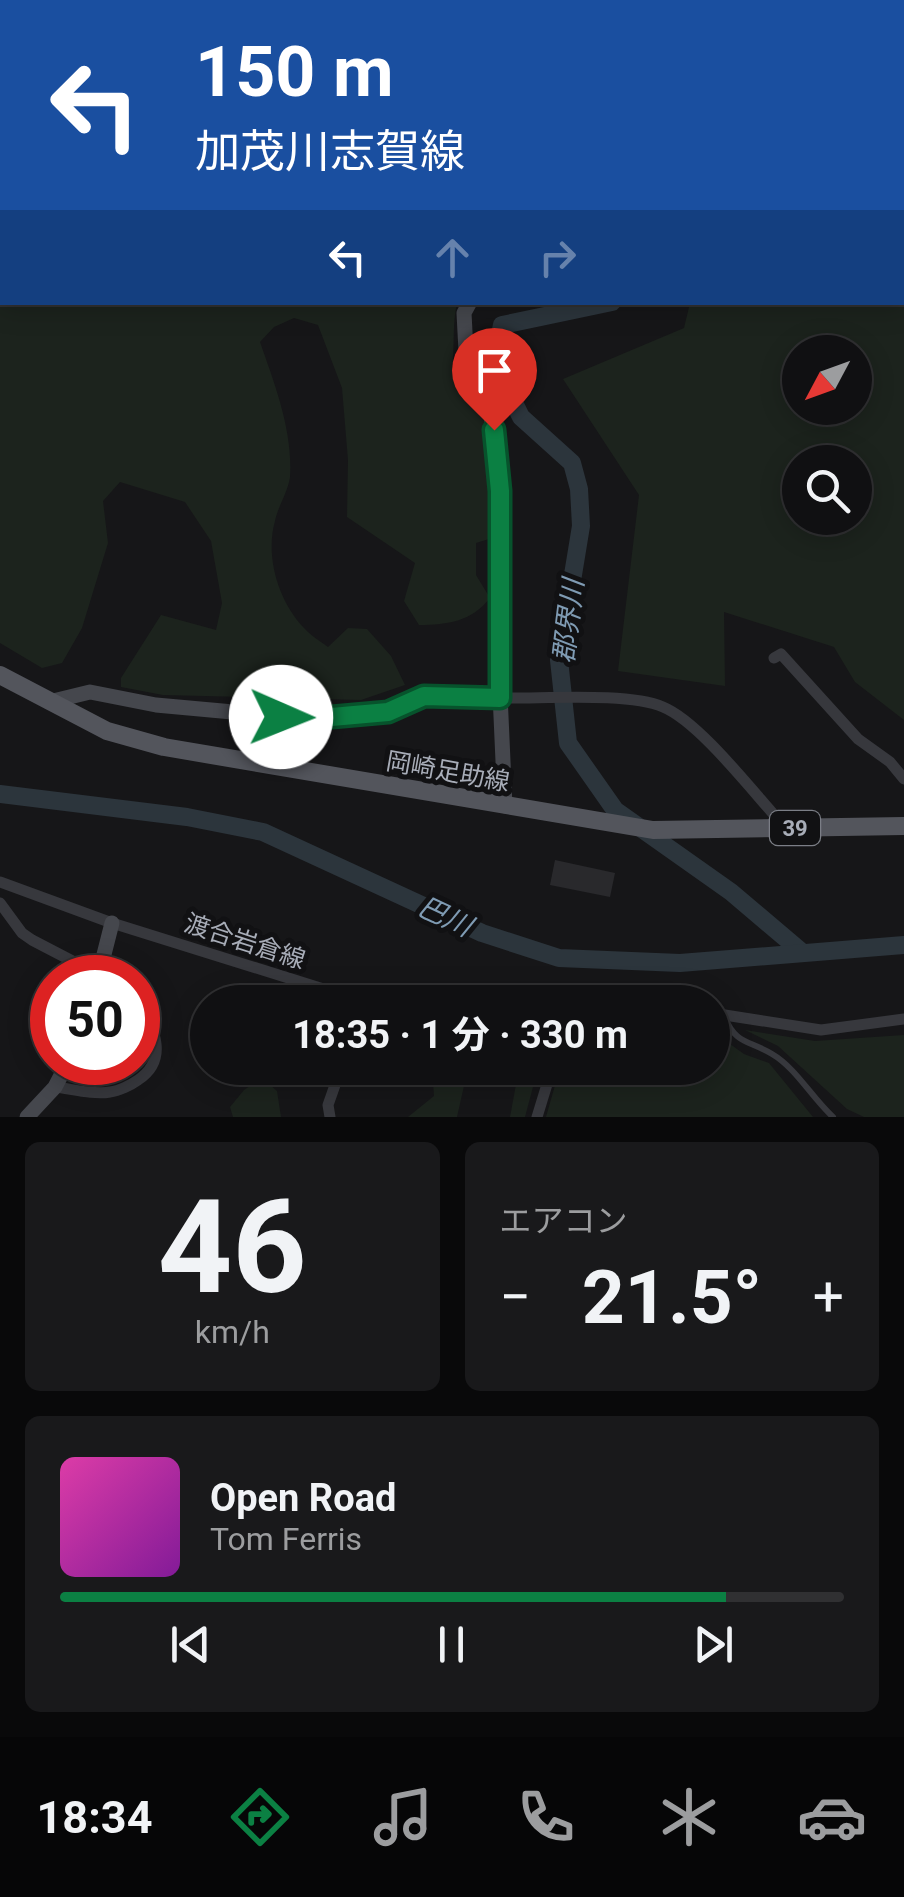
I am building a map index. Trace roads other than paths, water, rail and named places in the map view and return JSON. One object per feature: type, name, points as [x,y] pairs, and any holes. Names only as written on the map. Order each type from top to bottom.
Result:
[{"type":"main road","points":[[468,305],[464,313],[467,370],[491,414],[500,491],[500,698],[505,806]]},
{"type":"main road","name":"岡崎足助線","points":[[0,675],[107,731],[164,747],[559,816],[654,830],[904,826]]},
{"type":"main road","points":[[49,702],[90,692],[156,705],[309,719],[388,712],[424,696],[500,698]]},
{"type":"main road","points":[[105,955],[112,923]]},
{"type":"main road","points":[[27,1117],[55,1087]]},
{"type":"street","points":[[774,658],[781,654],[858,739],[890,762],[904,779]]},
{"type":"street","points":[[500,698],[625,699],[664,707],[699,734],[785,828]]},
{"type":"street","name":"渡合岩倉線","points":[[0,882],[112,923],[308,985]]},
{"type":"street","points":[[0,903],[32,940],[60,955]]},
{"type":"street","points":[[730,1017],[821,1030],[904,1020]]},
{"type":"street","points":[[55,1087],[110,1092],[129,1085]]},
{"type":"street","points":[[330,1117],[328,1104],[335,1085]]},
{"type":"street","points":[[537,1117],[547,1085]]},
{"type":"lane","points":[[730,1031],[748,1044],[774,1054],[833,1117]]},
{"type":"waterway","name":"郡界川","points":[[598,305],[502,325],[494,362],[521,417],[572,463],[579,489],[581,526],[559,660],[568,743],[615,810],[731,892],[803,953]]},
{"type":"waterway","name":"巴川","points":[[0,794],[187,817],[263,832],[482,933],[559,958],[680,963],[904,945]]}]
